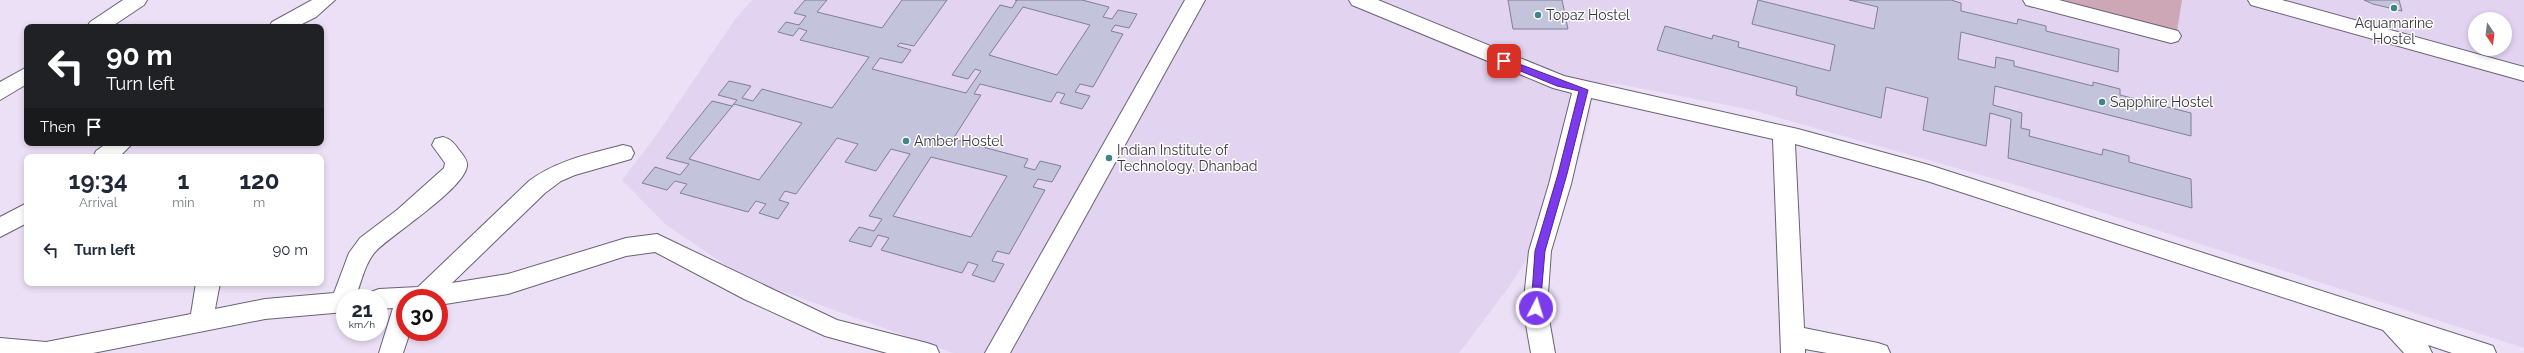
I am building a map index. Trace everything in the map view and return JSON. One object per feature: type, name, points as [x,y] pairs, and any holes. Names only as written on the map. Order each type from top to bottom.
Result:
[{"type":"street","points":[[101,24],[137,0]]},
{"type":"street","points":[[285,24],[309,12],[325,0]]},
{"type":"street","points":[[997,353],[1195,0]]},
{"type":"street","points":[[1358,0],[1552,80],[1584,90],[1784,134],[1929,173],[2484,353]]},
{"type":"street","points":[[2033,0],[2171,36]]},
{"type":"street","points":[[2258,0],[2524,74]]},
{"type":"street","points":[[1543,353],[1536,308],[1540,251],[1560,184],[1584,90]]},
{"type":"street","points":[[1784,134],[1793,345],[1878,353]]},
{"type":"street","points":[[349,289],[361,253],[368,244],[405,216],[452,174],[456,166],[455,161],[442,145]]},
{"type":"street","points":[[108,154],[118,146]]},
{"type":"street","points":[[424,289],[542,183],[569,168],[623,154]]},
{"type":"street","points":[[0,228],[24,214]]},
{"type":"street","points":[[448,294],[508,284],[626,247],[657,243],[752,292],[834,329],[927,353]]},
{"type":"street","points":[[201,322],[207,286]]},
{"type":"street","points":[[0,348],[46,352],[265,309],[336,303]]},
{"type":"street","points":[[2389,322],[2420,353]]},
{"type":"street","points":[[391,353],[396,340]]},
{"type":"shaded area","name":"Indian Institute of Technology, Dhanbad","points":[[752,0],[2524,0],[2524,348],[2023,187],[1752,110],[1618,84],[1593,83],[1590,117],[1570,191],[1509,287],[1459,353],[953,353],[743,277],[665,224],[622,180],[655,137],[736,18]]},
{"type":"shaded area","points":[[2061,0],[2182,0],[2177,31]]},
{"type":"building","name":"Amber Hostel","points":[[805,0],[827,0],[817,12],[882,28],[902,0],[947,0],[914,46],[900,43],[897,46],[911,50],[902,63],[880,58],[872,69],[966,93],[981,71],[975,69],[968,79],[952,75],[1000,5],[1012,8],[1017,0],[1082,0],[1109,7],[1103,17],[1112,19],[1118,10],[1137,14],[1129,28],[1115,25],[1111,31],[1123,34],[1093,87],[1080,84],[1075,92],[1090,96],[1082,109],[1060,103],[1065,94],[1057,92],[1051,102],[980,84],[974,94],[981,95],[953,139],[1028,159],[1024,167],[1035,170],[1040,161],[1061,166],[1052,182],[1038,179],[1033,187],[1045,190],[1009,254],[997,251],[992,261],[1004,264],[994,282],[972,275],[978,265],[968,262],[962,273],[881,250],[889,238],[878,235],[871,247],[849,241],[859,227],[874,231],[882,219],[869,216],[910,154],[891,149],[876,171],[845,162],[858,144],[837,138],[796,194],[785,191],[779,200],[789,203],[778,219],[759,213],[766,204],[756,201],[748,212],[680,193],[687,184],[675,181],[667,190],[642,183],[655,167],[680,175],[689,164],[666,158],[712,101],[732,106],[737,100],[718,95],[729,81],[751,86],[742,98],[753,101],[762,89],[832,108],[869,57],[800,40],[807,31],[799,28],[793,36],[778,32],[786,22],[799,25],[806,16],[794,13]],"holes":[[[1023,7],[1090,25],[1057,75],[989,55]],[[734,104],[802,123],[759,180],[689,159]],[[931,157],[1007,176],[971,237],[893,216]]]},
{"type":"building","name":"Topaz Hostel","points":[[1508,0],[1562,0],[1568,29],[1513,29]]},
{"type":"building","name":"Sapphire Hostel","points":[[1758,0],[1874,29],[1878,7],[1849,0],[1951,0],[1961,3],[1961,11],[2017,24],[2018,19],[2046,26],[2046,31],[2119,49],[2118,72],[1961,32],[1958,59],[1995,68],[1996,57],[2014,61],[2014,66],[2093,86],[2093,82],[2120,89],[2120,95],[2191,113],[2191,136],[1995,86],[1993,105],[2022,113],[2021,128],[2030,130],[2029,136],[2102,155],[2103,149],[2129,156],[2129,162],[2191,179],[2192,208],[2008,158],[2011,119],[1990,113],[1986,146],[1923,130],[1928,98],[1886,87],[1881,118],[1796,95],[1797,87],[1657,50],[1665,26],[1712,39],[1713,35],[1739,42],[1738,47],[1830,71],[1835,45],[1752,24]]},
{"type":"building","name":"Aquamarine Hostel","points":[[2364,0],[2399,0],[2402,11],[2373,4]]},
{"type":"place","name":"Aquamarine Hostel","points":[[2394,8]]},
{"type":"place","name":"Topaz Hostel","points":[[1538,15]]},
{"type":"place","name":"Sapphire Hostel","points":[[2102,102]]},
{"type":"place","name":"Amber Hostel","points":[[906,141]]},
{"type":"place","name":"Indian Institute of Technology, Dhanbad","points":[[1109,158]]},
{"type":"route","points":[[1504,61],[1560,83],[1584,90],[1563,174],[1540,251],[1536,308]]}]
